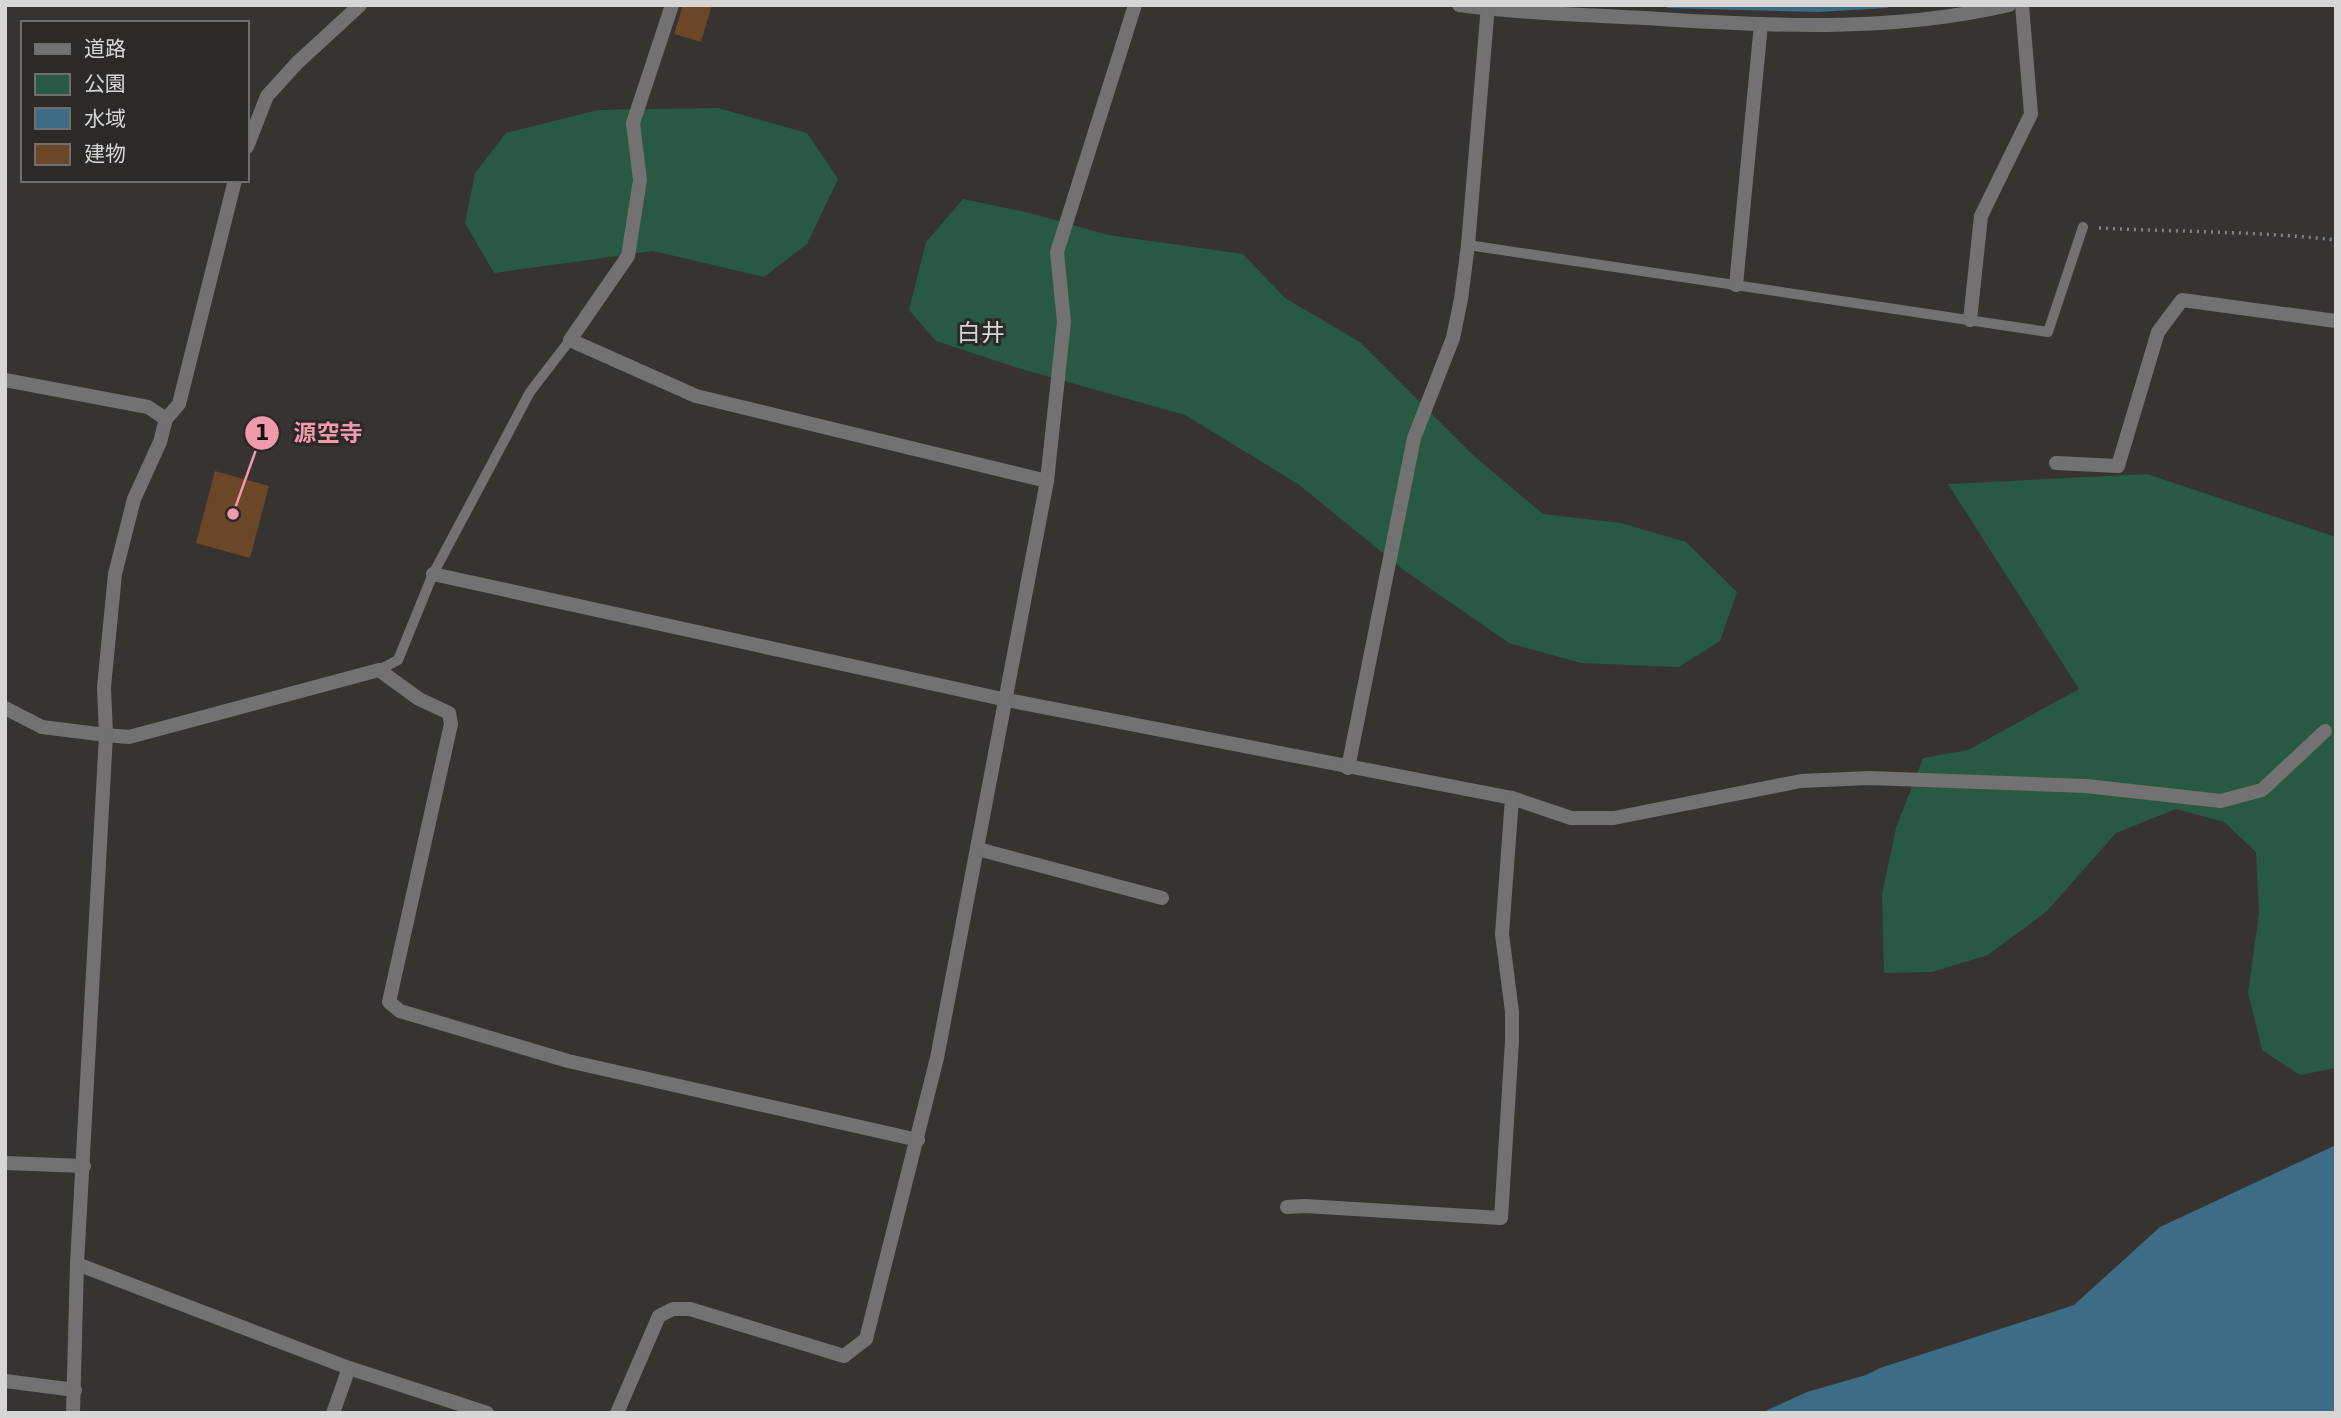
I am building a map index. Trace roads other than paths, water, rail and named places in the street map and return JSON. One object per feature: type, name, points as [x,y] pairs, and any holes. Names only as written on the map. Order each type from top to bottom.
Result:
[{"type":"street","points":[[248,144],[267,96],[297,63],[360,5]]},
{"type":"street","points":[[672,5],[633,123],[640,180],[628,256],[569,340],[696,396],[1047,481]]},
{"type":"street","points":[[617,1413],[659,1316],[673,1309],[690,1309],[844,1356],[866,1339],[937,1058],[1047,481],[1063,322],[1057,251],[1135,5]]},
{"type":"street","points":[[1459,5],[1760,24],[1871,25],[1977,13],[2009,5]]},
{"type":"street","points":[[1970,320],[1982,216],[2031,114],[2022,5]]},
{"type":"street","points":[[1348,768],[1414,438],[1453,338],[1461,299],[1488,7]]},
{"type":"street","points":[[1736,285],[1760,24]]},
{"type":"street","points":[[73,1413],[74,1336],[106,735],[104,687],[115,574],[134,499],[160,442],[166,419],[179,404],[234,182]]},
{"type":"street","points":[[2056,463],[2118,466],[2158,332],[2182,300],[2336,321]]},
{"type":"street","points":[[5,380],[148,407],[166,419]]},
{"type":"street","points":[[433,574],[1007,700],[1512,798],[1570,818],[1614,818],[1801,781],[1869,778],[2086,786],[2221,801],[2262,790],[2325,731]]},
{"type":"street","points":[[5,708],[42,727],[129,737],[379,670],[419,699],[449,713],[451,723],[388,1002],[400,1011],[568,1061],[918,1140]]},
{"type":"street","points":[[1287,1208],[1305,1206],[1501,1218],[1512,1041],[1512,1012],[1502,934],[1512,798]]},
{"type":"street","points":[[978,849],[1162,898]]},
{"type":"street","points":[[5,1163],[84,1166]]},
{"type":"street","points":[[78,1264],[349,1368],[487,1413]]},
{"type":"street","points":[[333,1413],[349,1368]]},
{"type":"street","points":[[5,1381],[75,1391]]},
{"type":"lane","points":[[1468,245],[2049,332],[2083,227]]},
{"type":"lane","points":[[379,670],[398,660],[433,574],[530,392],[569,340]]},
{"type":"water","points":[[2336,1145],[2336,1413],[1761,1413],[1807,1392],[1866,1375],[1880,1368],[2074,1305],[2160,1227]]},
{"type":"waterway","points":[[1669,5],[1818,9],[1886,5]]},
{"type":"place","name":"源空寺","points":[[233,514]]},
{"type":"district","name":"白井","points":[[981,333]]}]
